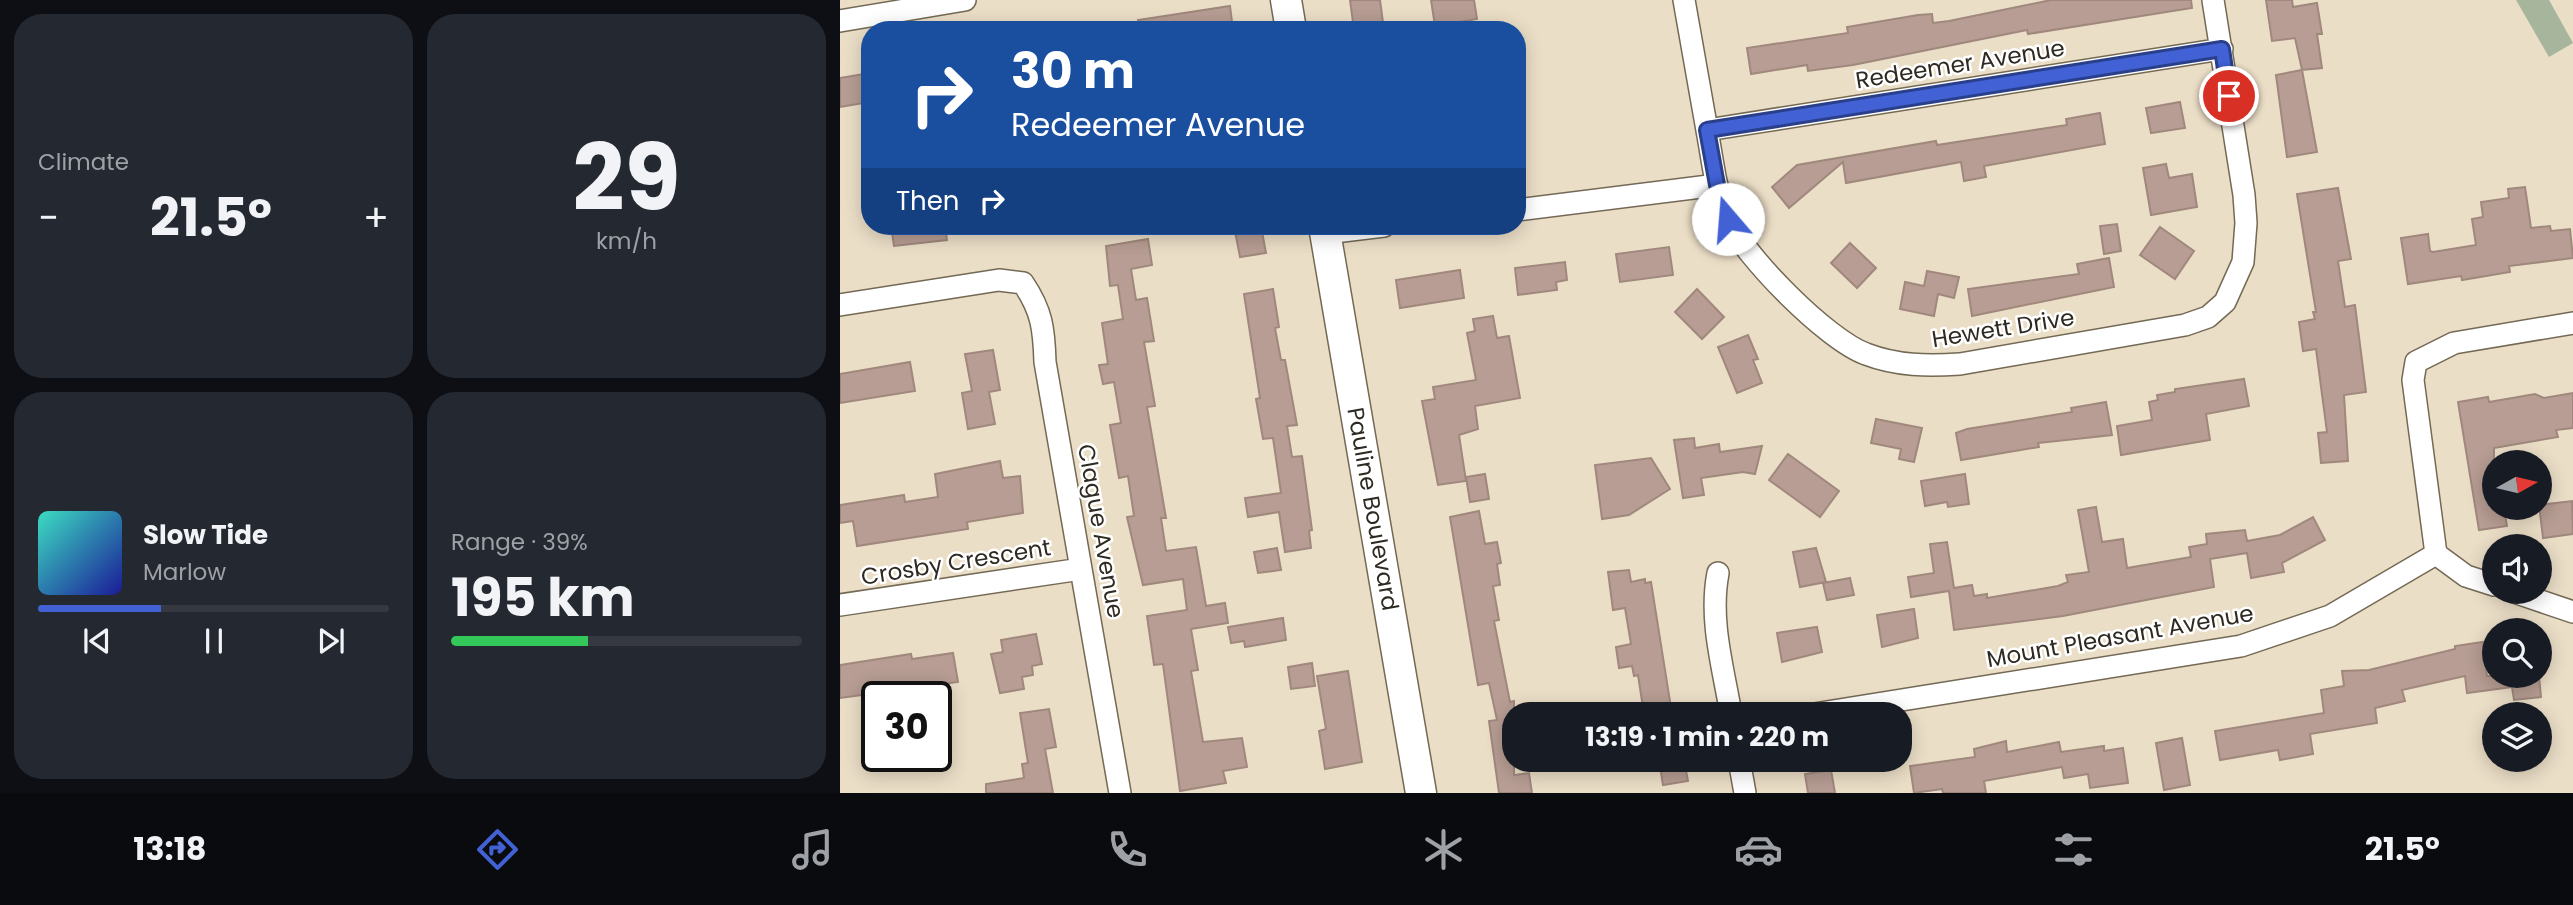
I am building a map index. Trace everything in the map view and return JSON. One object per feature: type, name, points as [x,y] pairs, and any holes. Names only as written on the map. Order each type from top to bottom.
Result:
[{"type":"street","points":[[840,21],[965,0]]},
{"type":"street","points":[[1286,0],[1290,21]]},
{"type":"street","name":"Hewett Drive","points":[[1684,0],[1717,185],[1728,219],[1748,252],[1784,292],[1864,354],[1925,366],[1960,364],[2185,325],[2208,317],[2225,302],[2243,262],[2246,222],[2213,0]]},
{"type":"street","name":"Redeemer Avenue","points":[[1707,130],[2222,49]]},
{"type":"street","points":[[1526,208],[1717,185]]},
{"type":"street","name":"Pauline Boulevard","points":[[1326,235],[1421,793]]},
{"type":"street","name":"Clague Avenue","points":[[840,305],[999,279],[1023,283],[1038,305],[1044,331],[1045,362],[1119,793]]},
{"type":"street","points":[[2482,581],[2466,576],[2436,554],[2413,380],[2416,362],[2454,343],[2573,323]]},
{"type":"street","name":"Mount Pleasant Avenue","points":[[1889,702],[2241,646],[2330,615],[2436,554]]},
{"type":"street","name":"Crosby Crescent","points":[[840,606],[1081,569]]},
{"type":"street","points":[[1718,573],[1713,598],[1729,702]]},
{"type":"street","points":[[2549,604],[2573,612]]},
{"type":"street","points":[[1741,772],[1745,793]]},
{"type":"green space","points":[[2516,0],[2549,0],[2573,43],[2549,57]]},
{"type":"building","points":[[1350,0],[1380,0],[1383,21],[1353,21]]},
{"type":"building","points":[[1431,0],[1474,0],[1477,19],[1434,21]]},
{"type":"building","points":[[2051,0],[2191,0],[2192,8],[2028,34],[2027,30],[1853,65],[1808,71],[1807,65],[1751,74],[1747,48],[1848,33],[1847,27],[1918,15],[1932,14],[1933,23]]},
{"type":"building","points":[[2266,0],[2292,0],[2293,7],[2317,3],[2322,34],[2317,34],[2322,68],[2302,70],[2295,38],[2272,41]]},
{"type":"building","points":[[1230,6],[1232,21],[1138,21]]},
{"type":"building","points":[[2302,70],[2317,152],[2287,157],[2276,75]]},
{"type":"building","points":[[861,74],[861,104],[840,107],[840,78]]},
{"type":"building","points":[[2180,102],[2185,128],[2151,133],[2146,108]]},
{"type":"building","points":[[2100,113],[2105,144],[1984,166],[1986,177],[1964,181],[1961,162],[1846,183],[1843,162],[1789,208],[1772,187],[1797,165],[1936,141],[1937,145],[2067,125],[2066,119]]},
{"type":"building","points":[[2166,164],[2169,178],[2192,174],[2197,207],[2151,215],[2143,168]]},
{"type":"building","points":[[2525,187],[2531,228],[2550,226],[2551,231],[2570,229],[2573,258],[2509,266],[2510,272],[2462,280],[2461,276],[2408,284],[2401,238],[2428,234],[2430,251],[2433,252],[2476,245],[2472,219],[2483,217],[2481,202],[2509,198],[2508,189]]},
{"type":"building","points":[[2338,188],[2351,259],[2338,261],[2345,307],[2355,305],[2366,392],[2344,395],[2348,461],[2321,463],[2318,433],[2327,432],[2316,349],[2303,351],[2299,322],[2315,319],[2313,312],[2316,312],[2297,194]]},
{"type":"building","points":[[2117,224],[2121,251],[2104,254],[2100,226]]},
{"type":"building","points":[[2160,227],[2194,251],[2175,279],[2140,255]]},
{"type":"building","points":[[892,235],[946,235],[947,240],[894,246]]},
{"type":"building","points":[[1236,235],[1263,235],[1266,253],[1240,257]]},
{"type":"building","points":[[1148,239],[1152,265],[1131,269],[1136,300],[1147,298],[1154,341],[1144,342],[1155,406],[1147,407],[1166,518],[1161,518],[1166,551],[1196,547],[1206,606],[1225,603],[1228,623],[1191,629],[1198,670],[1191,671],[1203,742],[1242,738],[1247,767],[1223,771],[1226,783],[1180,791],[1163,664],[1154,665],[1147,616],[1187,610],[1183,579],[1143,585],[1127,517],[1134,516],[1128,476],[1119,478],[1110,425],[1121,423],[1114,382],[1103,384],[1099,365],[1108,364],[1102,323],[1123,319],[1118,285],[1110,286],[1106,246]]},
{"type":"building","points":[[1850,243],[1876,268],[1857,288],[1831,263]]},
{"type":"building","points":[[1669,247],[1673,275],[1620,282],[1616,254]]},
{"type":"building","points":[[2109,258],[2114,287],[1972,316],[1968,289],[2079,274],[2077,264]]},
{"type":"building","points":[[1565,262],[1567,280],[1556,282],[1557,290],[1518,295],[1515,268]]},
{"type":"building","points":[[1460,270],[1464,298],[1400,308],[1396,280]]},
{"type":"building","points":[[1927,271],[1959,277],[1954,298],[1938,294],[1934,316],[1900,309],[1905,282],[1924,286]]},
{"type":"building","points":[[1273,289],[1279,327],[1275,328],[1281,360],[1285,360],[1297,425],[1287,426],[1292,457],[1302,456],[1312,530],[1309,531],[1311,548],[1285,552],[1279,512],[1248,517],[1245,498],[1281,493],[1273,438],[1263,439],[1256,399],[1260,398],[1244,294]]},
{"type":"building","points":[[1697,289],[1724,317],[1702,339],[1675,312]]},
{"type":"building","points":[[1493,316],[1497,338],[1509,336],[1520,398],[1475,406],[1478,429],[1459,435],[1466,481],[1438,485],[1422,401],[1435,399],[1433,387],[1476,380],[1467,333],[1475,331],[1473,319]]},
{"type":"building","points":[[1748,335],[1758,359],[1753,360],[1762,383],[1737,393],[1718,347]]},
{"type":"building","points":[[993,350],[1000,390],[989,392],[995,424],[968,429],[962,393],[972,391],[965,354]]},
{"type":"building","points":[[910,362],[915,391],[840,403],[840,374]]},
{"type":"building","points":[[2244,379],[2249,406],[2206,414],[2210,440],[2121,455],[2117,426],[2152,420],[2149,402],[2158,400],[2157,395],[2175,392],[2175,389]]},
{"type":"building","points":[[2573,393],[2573,428],[2556,430],[2558,437],[2482,450],[2482,520],[2506,520],[2507,526],[2479,530],[2458,402],[2488,397],[2489,402],[2535,394],[2544,398]]},
{"type":"building","points":[[2106,402],[2112,435],[2038,443],[2039,447],[1961,460],[1956,433],[2072,412],[2071,408]]},
{"type":"building","points":[[1876,419],[1922,428],[1914,462],[1899,459],[1901,449],[1871,443]]},
{"type":"building","points":[[1694,438],[1695,448],[1719,444],[1720,452],[1762,446],[1755,474],[1743,472],[1701,478],[1704,495],[1683,498],[1674,440]]},
{"type":"building","points":[[1788,454],[1839,491],[1820,517],[1769,480]]},
{"type":"building","points":[[1651,458],[1670,489],[1629,515],[1602,519],[1595,465]]},
{"type":"building","points":[[1000,461],[1003,478],[1020,476],[1023,513],[967,522],[968,529],[857,546],[853,521],[840,523],[840,505],[904,495],[905,502],[938,497],[935,474]]},
{"type":"building","points":[[1485,474],[1489,499],[1470,502],[1466,477]]},
{"type":"building","points":[[1965,474],[1969,504],[1948,507],[1947,502],[1925,506],[1921,481]]},
{"type":"building","points":[[2572,501],[2573,534],[2552,537],[2552,534],[2543,534],[2541,520],[2552,520],[2552,503]]},
{"type":"building","points":[[2096,507],[2102,542],[2123,539],[2127,568],[2191,557],[2189,547],[2207,544],[2206,534],[2245,530],[2247,541],[2280,535],[2313,517],[2325,540],[2282,563],[2284,572],[2251,578],[2247,553],[2210,559],[2214,587],[2063,616],[1954,630],[1949,591],[1911,597],[1908,577],[1934,573],[1930,544],[1947,542],[1954,588],[1972,585],[1974,596],[1987,594],[1987,598],[2058,586],[2068,582],[2066,575],[2089,572],[2078,510]]},
{"type":"building","points":[[1479,511],[1485,544],[1497,542],[1501,563],[1497,564],[1500,585],[1493,586],[1499,620],[1494,621],[1510,702],[1502,702],[1502,772],[1514,772],[1514,775],[1529,773],[1532,793],[1499,793],[1489,721],[1497,720],[1489,683],[1478,685],[1450,517]]},
{"type":"building","points":[[1277,548],[1281,570],[1258,573],[1254,552]]},
{"type":"building","points":[[1816,548],[1826,582],[1800,587],[1793,552]]},
{"type":"building","points":[[1629,570],[1631,582],[1645,579],[1645,583],[1651,582],[1670,702],[1642,702],[1638,675],[1634,676],[1632,666],[1619,668],[1616,647],[1631,644],[1625,608],[1613,610],[1608,572]]},
{"type":"building","points":[[1850,578],[1854,595],[1827,600],[1823,583]]},
{"type":"building","points":[[1914,609],[1918,638],[1882,647],[1877,615]]},
{"type":"building","points":[[1283,618],[1286,640],[1245,647],[1244,641],[1231,643],[1228,627]]},
{"type":"building","points":[[1817,627],[1822,652],[1782,662],[1777,633]]},
{"type":"building","points":[[1036,634],[1042,664],[1032,666],[1033,675],[1022,677],[1024,689],[1000,693],[991,654],[1003,652],[1001,640]]},
{"type":"building","points":[[2482,642],[2482,688],[2504,688],[2467,693],[2465,676],[2402,690],[2405,701],[2375,708],[2377,723],[2310,734],[2313,754],[2280,760],[2278,750],[2220,760],[2215,731],[2324,713],[2321,690],[2344,686],[2342,671],[2369,670],[2455,649],[2455,646]]},
{"type":"building","points":[[953,653],[958,682],[861,681],[861,695],[840,698],[840,665],[911,654],[912,659]]},
{"type":"building","points":[[1312,663],[1315,686],[1291,689],[1288,667]]},
{"type":"building","points":[[1348,671],[1362,762],[1325,769],[1319,731],[1326,729],[1317,676]]},
{"type":"building","points":[[2512,688],[2540,688],[2541,697],[2514,700]]},
{"type":"building","points":[[1049,709],[1056,747],[1045,749],[1053,793],[986,793],[986,784],[1024,778],[1022,764],[1028,763],[1020,713]]},
{"type":"building","points":[[2182,738],[2190,785],[2164,790],[2156,743]]},
{"type":"building","points":[[2006,741],[2007,752],[2059,742],[2061,752],[2104,746],[2104,751],[2123,748],[2128,783],[2090,788],[2088,774],[2064,778],[2062,767],[1984,781],[1986,793],[1943,793],[1942,789],[1914,793],[1912,766],[1975,757],[1974,749]]},
{"type":"building","points":[[1661,772],[1686,772],[1688,781],[1663,785]]},
{"type":"building","points":[[1831,772],[1835,793],[1808,793],[1805,774]]},
{"type":"route","points":[[1728,219],[1717,185],[1707,130],[2222,49],[2229,96]]}]
